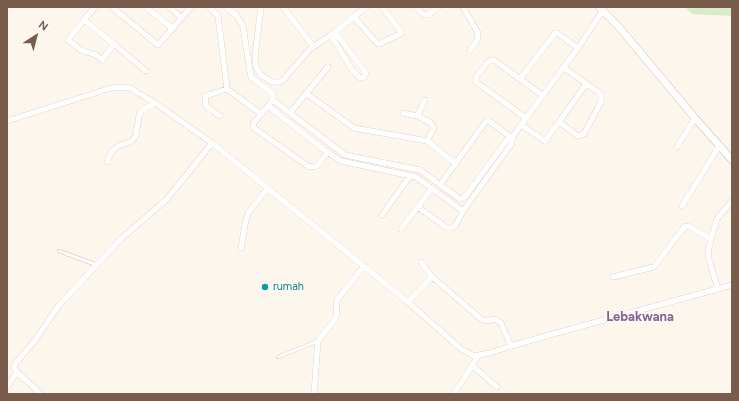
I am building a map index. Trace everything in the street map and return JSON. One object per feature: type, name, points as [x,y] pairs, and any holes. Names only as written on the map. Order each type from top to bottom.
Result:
[{"type":"street","points":[[95,7],[68,40],[81,50],[96,55],[102,60],[114,44]]},
{"type":"street","points":[[112,7],[158,45],[191,7]]},
{"type":"street","points":[[146,7],[173,28]]},
{"type":"street","points":[[169,7],[182,18]]},
{"type":"street","points":[[209,7],[218,16],[227,90],[261,114]]},
{"type":"street","points":[[218,16],[226,7],[237,16],[243,27],[251,77],[273,94],[273,100],[253,124],[254,128],[306,166],[311,167],[317,166],[328,142]]},
{"type":"street","points":[[261,7],[256,67],[261,75],[272,82],[280,82],[283,80],[313,46],[333,34],[366,7]]},
{"type":"street","points":[[283,7],[313,46]]},
{"type":"street","points":[[354,17],[376,43],[379,44],[402,33],[382,7]]},
{"type":"street","points":[[416,7],[425,15],[428,15],[438,7]]},
{"type":"street","points":[[463,7],[478,33],[477,41],[470,50]]},
{"type":"street","points":[[418,207],[447,228],[454,226],[512,143],[512,138],[521,125],[578,48],[601,9],[618,26],[732,160]]},
{"type":"street","points":[[84,20],[146,71]]},
{"type":"street","points":[[520,79],[555,33],[578,48]]},
{"type":"street","points":[[333,34],[366,73],[364,78],[357,76],[346,61],[333,34]]},
{"type":"street","points":[[346,61],[353,56]]},
{"type":"street","points":[[526,118],[477,83],[476,79],[488,62],[492,60],[542,96]]},
{"type":"street","points":[[290,113],[328,67]]},
{"type":"street","points":[[559,122],[578,136],[584,134],[602,100],[600,93],[563,67]]},
{"type":"street","points":[[521,125],[545,142],[586,84]]},
{"type":"street","points":[[7,121],[118,87],[130,88],[155,103],[212,143],[408,302],[467,354],[478,356],[732,285]]},
{"type":"street","points":[[220,116],[206,106],[205,96],[227,90]]},
{"type":"street","points":[[307,94],[354,128],[427,141],[456,164]]},
{"type":"street","points":[[273,100],[345,155],[420,170],[458,198],[463,198],[507,140],[512,138]]},
{"type":"street","points":[[417,116],[425,100]]},
{"type":"street","points":[[107,162],[112,151],[118,146],[132,141],[136,134],[141,112],[155,103]]},
{"type":"street","points":[[268,106],[325,151],[341,161],[416,177],[464,211]]},
{"type":"street","points":[[403,113],[417,116],[430,122],[434,128],[427,141]]},
{"type":"street","points":[[677,147],[695,118]]},
{"type":"street","points":[[440,185],[486,121],[489,121],[512,138]]},
{"type":"street","points":[[7,387],[16,370],[15,364],[36,339],[59,305],[122,238],[167,199],[212,143]]},
{"type":"street","points":[[682,206],[720,145]]},
{"type":"street","points":[[422,180],[426,175]]},
{"type":"street","points":[[382,215],[410,176]]},
{"type":"street","points":[[401,229],[432,188]]},
{"type":"street","points":[[241,248],[246,219],[249,212],[267,189]]},
{"type":"street","points":[[718,289],[709,260],[708,251],[718,219],[732,201]]},
{"type":"street","points":[[613,277],[654,267],[685,226],[690,227],[711,239]]},
{"type":"street","points":[[422,262],[432,277],[480,318],[485,321],[498,320],[501,323],[511,346]]},
{"type":"street","points":[[314,394],[318,341],[336,318],[337,300],[364,266]]},
{"type":"street","points":[[408,302],[432,277]]},
{"type":"street","points":[[454,394],[478,356]]},
{"type":"street","points":[[472,366],[497,387]]},
{"type":"street","points":[[7,368],[16,370],[41,394]]},
{"type":"lane","points":[[59,251],[96,264]]},
{"type":"lane","points":[[278,357],[318,341]]},
{"type":"green space","points":[[685,7],[732,7],[732,16],[692,14]]},
{"type":"place","name":"rumah","points":[[265,287]]},
{"type":"district","name":"Lebakwana","points":[[640,317]]}]
